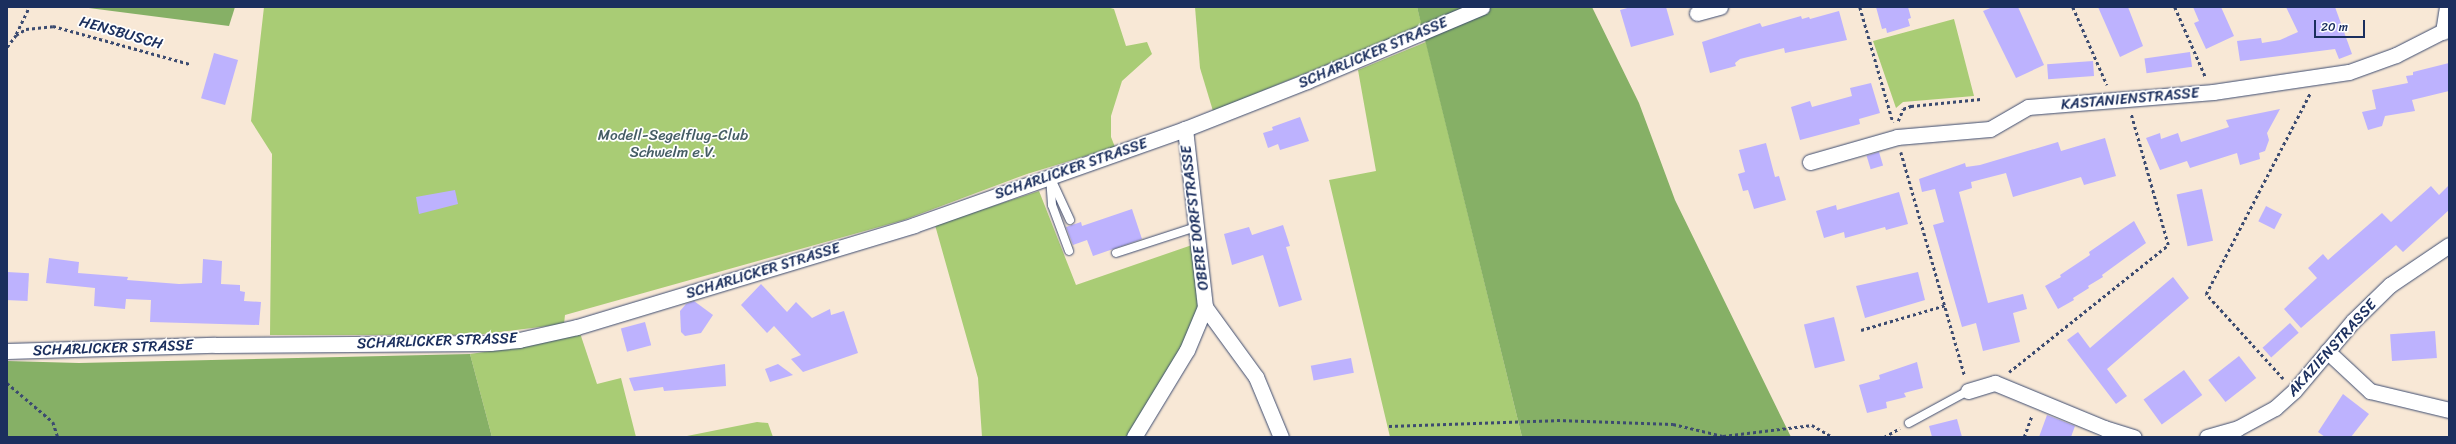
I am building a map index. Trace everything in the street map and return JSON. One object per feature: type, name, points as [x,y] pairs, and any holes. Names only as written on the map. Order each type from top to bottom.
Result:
[{"type":"street","name":"SCHARLICKER STRASSE","points":[[7,351],[215,345],[490,343],[519,340],[577,327],[914,225],[1185,129],[1314,78],[1482,7]]},
{"type":"street","points":[[1697,13],[1720,7]]},
{"type":"street","points":[[2446,30],[2447,7]]},
{"type":"street","name":"KASTANIENSTRASSE","points":[[1810,162],[1897,137],[1990,129],[2028,108],[2213,92],[2318,78],[2349,72],[2396,55],[2446,30]]},
{"type":"street","name":"OBERE DORFSTRASSE","points":[[1185,129],[1206,307],[1256,377],[1281,437]]},
{"type":"street","name":"AKAZIENSTRASSE","points":[[2207,437],[2258,419],[2294,391],[2327,351],[2390,285],[2449,245]]},
{"type":"street","name":"OBERE DORFSTRASSE","points":[[1134,437],[1187,350],[1206,307]]},
{"type":"street","points":[[2327,351],[2370,391],[2449,410]]},
{"type":"street","points":[[1968,391],[1995,382],[2109,430],[2134,437]]},
{"type":"lane","points":[[1050,176],[1070,220]]},
{"type":"lane","points":[[1050,176],[1052,205],[1069,251]]},
{"type":"lane","points":[[1116,253],[1196,227]]},
{"type":"lane","points":[[1909,423],[1968,391]]},
{"type":"path","points":[[7,47],[16,35],[29,7]]},
{"type":"path","points":[[1860,7],[1891,118]]},
{"type":"path","points":[[1995,382],[2168,245],[2120,99],[2073,7]]},
{"type":"path","points":[[2175,7],[2213,92]]},
{"type":"path","name":"HENSBUSCH","points":[[16,35],[38,26],[53,26],[190,64]]},
{"type":"path","points":[[2294,391],[2206,294],[2318,78]]},
{"type":"path","points":[[1894,126],[1902,116],[1903,108],[1981,99]]},
{"type":"path","points":[[1903,160],[1946,305],[1968,391]]},
{"type":"path","points":[[1861,330],[1946,305]]},
{"type":"path","points":[[7,383],[53,422],[58,437]]},
{"type":"path","points":[[2024,437],[2038,400]]},
{"type":"path","points":[[1389,426],[1557,420],[1673,424],[1723,436],[1812,425],[1833,437]]},
{"type":"path","points":[[1884,437],[1909,423]]},
{"type":"green space","points":[[81,7],[235,7],[229,26]]},
{"type":"green space","name":"Modell-Segelflug-Club Schwelm e.V.","points":[[264,7],[1107,7],[1114,9],[1126,46],[1147,42],[1152,54],[1122,81],[1111,116],[1111,137],[1115,147],[1027,174],[904,220],[565,315],[564,324],[475,335],[270,335],[272,154],[251,121]]},
{"type":"green space","points":[[1195,7],[1417,7],[1422,26],[1213,111],[1200,68]]},
{"type":"green space","points":[[1417,7],[1592,7],[1639,103],[1675,200],[1791,437],[1522,437]]},
{"type":"green space","points":[[1954,19],[1974,96],[1903,102],[1896,108],[1873,41]]},
{"type":"green space","points":[[1426,42],[1522,437],[1390,437],[1329,180],[1376,171],[1358,70]]},
{"type":"green space","points":[[1039,191],[1076,285],[1192,245],[1199,306],[1195,326],[1128,437],[982,437],[978,378],[935,225]]},
{"type":"green space","points":[[580,333],[597,384],[621,378],[636,437],[492,437],[470,354],[525,346]]},
{"type":"green space","points":[[470,354],[492,437],[7,437],[7,361],[79,363]]},
{"type":"green space","points":[[757,422],[768,423],[773,437],[682,437]]},
{"type":"building","points":[[1631,7],[1666,7],[1674,35],[1631,47],[1620,10]]},
{"type":"building","points":[[1876,7],[1908,7],[1911,18],[1908,19],[1910,26],[1887,33],[1886,28],[1882,29]]},
{"type":"building","points":[[1993,7],[2018,7],[2044,65],[2016,78],[1983,11]]},
{"type":"building","points":[[2098,7],[2128,7],[2143,46],[2120,57]]},
{"type":"building","points":[[2193,7],[2221,7],[2234,36],[2206,49],[2194,23],[2199,21]]},
{"type":"building","points":[[2286,7],[2335,7],[2352,54],[2339,59],[2335,49],[2240,61],[2237,41],[2261,38],[2262,43],[2280,40],[2298,32]]},
{"type":"building","points":[[1839,11],[1847,40],[1785,53],[1784,48],[1740,59],[1735,63],[1736,66],[1710,73],[1702,42],[1760,23],[1762,27],[1801,16],[1802,19],[1809,17],[1810,19]]},
{"type":"building","points":[[2190,52],[2192,67],[2147,73],[2144,58]]},
{"type":"building","points":[[214,53],[238,60],[225,105],[201,98]]},
{"type":"building","points":[[2093,61],[2094,76],[2048,79],[2047,64]]},
{"type":"building","points":[[2449,63],[2449,91],[2412,100],[2415,111],[2385,116],[2382,126],[2368,130],[2362,112],[2376,109],[2372,90],[2408,83],[2406,76],[2413,75],[2413,72]]},
{"type":"building","points":[[1871,83],[1880,113],[1859,119],[1860,124],[1800,140],[1791,107],[1810,101],[1812,107],[1852,96],[1850,88]]},
{"type":"building","points":[[2280,109],[2267,133],[2269,140],[2265,151],[2259,153],[2260,159],[2240,165],[2237,153],[2190,168],[2187,161],[2160,170],[2146,138],[2160,133],[2161,139],[2178,133],[2181,142],[2229,127],[2226,120]]},
{"type":"building","points":[[1300,117],[1309,141],[1280,150],[1278,144],[1268,148],[1263,133],[1273,130],[1272,127]]},
{"type":"building","points":[[2105,138],[2116,176],[2084,185],[2081,177],[2013,197],[2006,173],[1971,182],[1972,188],[1959,192],[1988,303],[2023,294],[2027,309],[2013,313],[2020,342],[1983,351],[1976,323],[1962,327],[1933,225],[1944,222],[1935,189],[1922,192],[1919,179],[1965,163],[1966,167],[1980,165],[2058,142],[2061,151]]},
{"type":"building","points":[[1766,143],[1775,177],[1779,176],[1786,200],[1754,209],[1748,190],[1743,191],[1738,174],[1745,172],[1739,150]]},
{"type":"building","points":[[1879,152],[1883,165],[1871,169],[1867,156]]},
{"type":"building","points":[[2449,185],[2449,210],[2403,252],[2396,245],[2301,328],[2284,309],[2317,278],[2308,268],[2323,254],[2328,260],[2382,213],[2391,222],[2431,186],[2439,195]]},
{"type":"building","points":[[2202,189],[2213,241],[2188,246],[2177,194]]},
{"type":"building","points":[[455,190],[458,204],[419,214],[416,197]]},
{"type":"building","points":[[1899,192],[1908,224],[1886,230],[1885,227],[1845,238],[1844,232],[1824,238],[1816,211],[1836,205],[1837,210]]},
{"type":"building","points":[[2266,206],[2282,214],[2274,229],[2258,221]]},
{"type":"building","points":[[1132,209],[1142,239],[1093,256],[1087,240],[1073,245],[1066,227],[1081,222],[1082,226]]},
{"type":"building","points":[[2134,221],[2146,243],[2102,275],[2103,277],[2088,286],[2089,288],[2073,298],[2074,300],[2058,309],[2045,286],[2061,277],[2060,275],[2090,255],[2089,252]]},
{"type":"building","points":[[1283,225],[1290,246],[1286,247],[1302,300],[1279,307],[1263,255],[1232,265],[1224,234],[1249,227],[1252,235]]},
{"type":"building","points":[[49,258],[79,262],[78,273],[128,277],[127,280],[179,284],[202,283],[203,259],[222,261],[221,284],[240,285],[240,291],[245,292],[244,301],[261,302],[259,325],[150,322],[151,300],[126,299],[125,309],[94,306],[95,288],[46,283]]},
{"type":"building","points":[[7,272],[29,273],[28,301],[7,300]]},
{"type":"building","points":[[1918,272],[1925,300],[1865,318],[1856,286]]},
{"type":"building","points":[[2173,277],[2189,298],[2107,369],[2127,396],[2116,404],[2067,340],[2078,332],[2090,348]]},
{"type":"building","points":[[761,284],[787,312],[796,302],[812,318],[830,309],[831,315],[844,311],[858,353],[803,372],[791,359],[801,355],[774,326],[767,333],[741,305]]},
{"type":"building","points":[[694,301],[713,315],[701,333],[685,336],[681,332],[680,311],[686,304]]},
{"type":"building","points":[[1834,317],[1845,361],[1815,368],[1804,324]]},
{"type":"building","points":[[645,322],[651,345],[627,352],[621,328]]},
{"type":"building","points":[[2290,323],[2299,333],[2271,357],[2263,348]]},
{"type":"building","points":[[2435,331],[2437,358],[2392,361],[2390,334]]},
{"type":"building","points":[[2239,356],[2256,378],[2226,402],[2208,380]]},
{"type":"building","points":[[1351,358],[1354,373],[1314,381],[1311,366]]},
{"type":"building","points":[[1917,362],[1923,388],[1904,393],[1906,397],[1886,402],[1887,408],[1867,413],[1859,385],[1880,379],[1879,375]]},
{"type":"building","points":[[725,364],[726,386],[664,391],[663,387],[634,391],[629,378]]},
{"type":"building","points":[[778,364],[793,375],[770,382],[765,369]]},
{"type":"building","points":[[2184,370],[2202,395],[2162,424],[2144,399]]},
{"type":"building","points":[[2343,394],[2369,414],[2351,437],[2325,437],[2318,432]]},
{"type":"building","points":[[2047,415],[2075,426],[2071,437],[2039,437]]},
{"type":"building","points":[[1957,419],[1962,437],[1932,437],[1929,426]]}]
